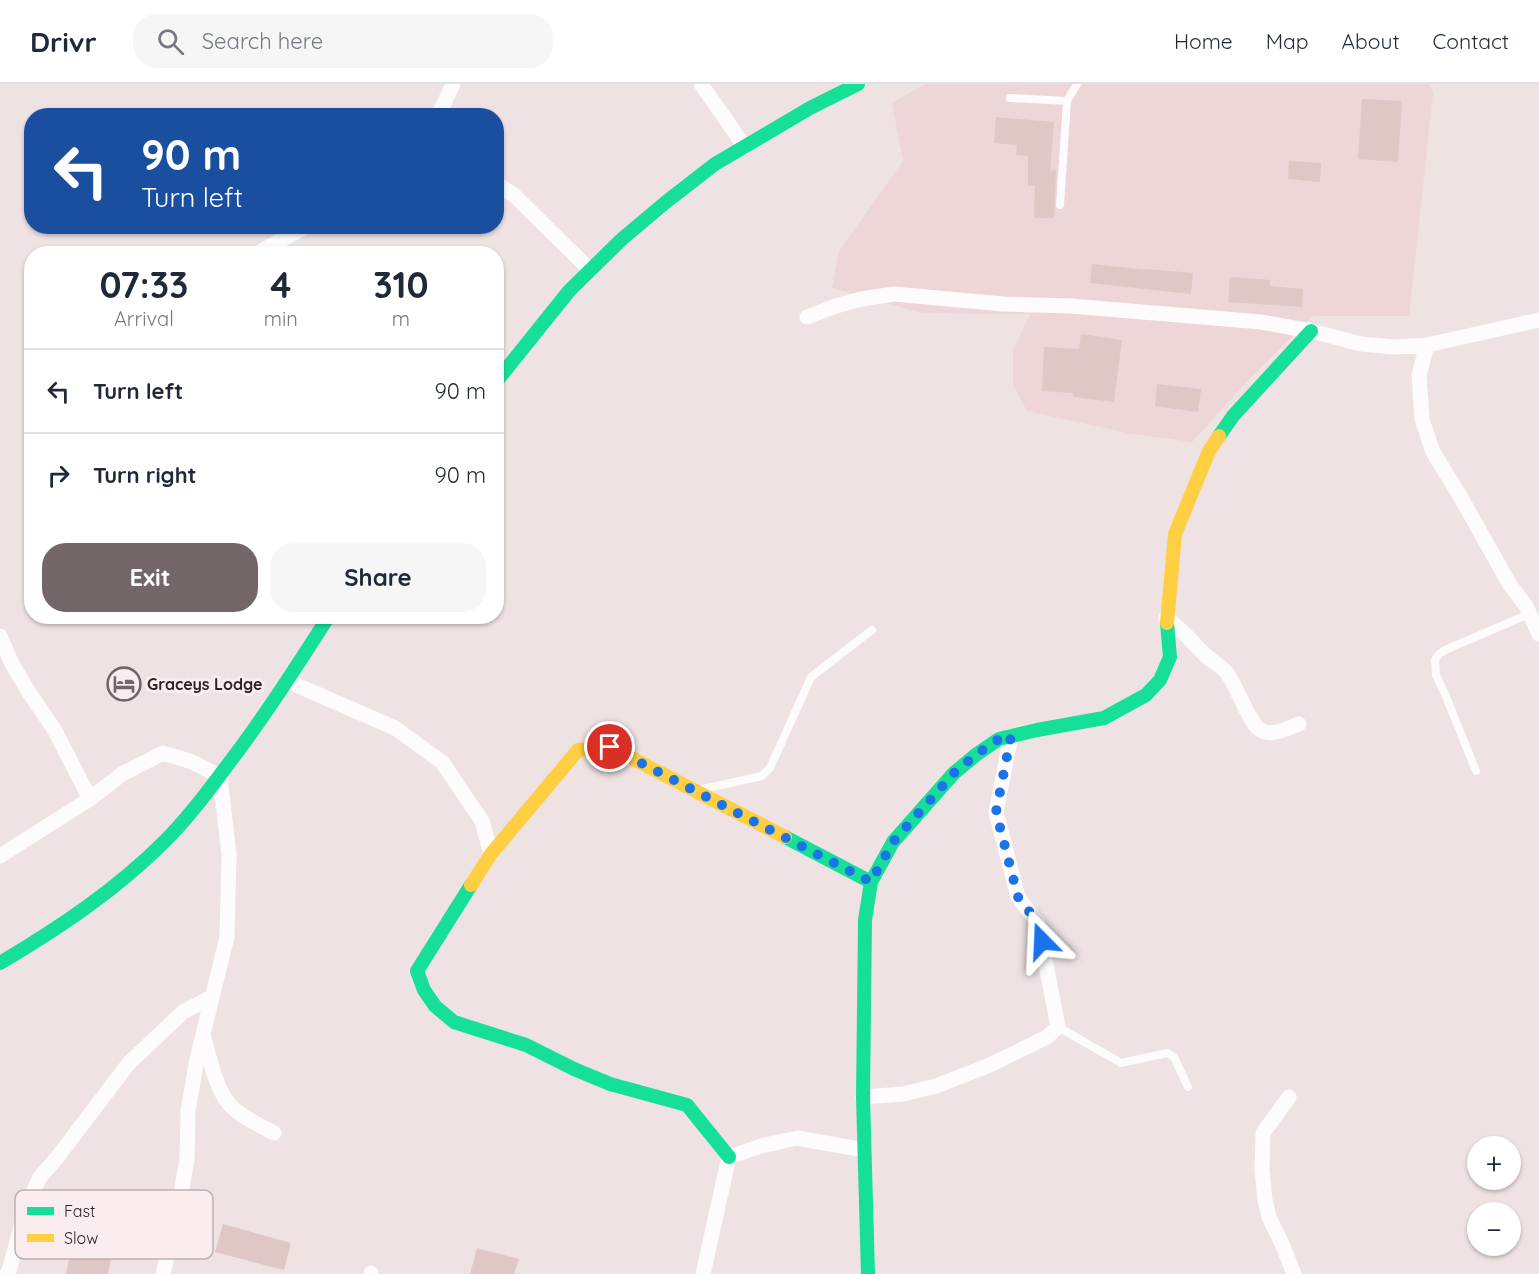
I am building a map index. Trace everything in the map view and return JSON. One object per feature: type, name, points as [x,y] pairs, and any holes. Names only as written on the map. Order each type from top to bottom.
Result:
[{"type":"main road","points":[[504,372],[590,270],[666,202],[715,164],[810,108],[858,84]]},
{"type":"main road","points":[[868,1274],[863,1097],[865,920],[871,882],[893,842],[954,773],[977,754],[999,739],[1104,718],[1146,695],[1160,680],[1170,657],[1166,618],[1175,534],[1209,451],[1233,416],[1311,331]]},
{"type":"main road","points":[[0,963],[51,932],[134,871],[165,841],[193,811],[261,720],[324,624]]},
{"type":"main road","points":[[729,1157],[687,1105],[610,1084],[526,1045],[454,1022],[435,1006],[424,990],[417,971],[491,854],[578,750],[610,747],[871,882]]},
{"type":"street","points":[[442,108],[453,84]]},
{"type":"street","points":[[701,84],[745,147]]},
{"type":"street","points":[[504,188],[515,196],[590,270]]},
{"type":"street","points":[[271,246],[292,234]]},
{"type":"street","points":[[807,317],[861,299],[894,294],[1261,322],[1311,331],[1361,344],[1395,347],[1427,345],[1539,320]]},
{"type":"street","points":[[1427,345],[1419,375],[1422,419],[1433,452],[1510,585],[1526,606],[1539,634]]},
{"type":"street","points":[[1166,618],[1179,627],[1207,657],[1226,671],[1260,730],[1273,732],[1299,724]]},
{"type":"street","points":[[0,636],[12,664],[54,729],[90,799]]},
{"type":"street","points":[[287,681],[395,728],[442,762],[482,821],[491,854]]},
{"type":"street","points":[[863,1097],[903,1094],[947,1082],[990,1065],[1047,1037],[1058,1027],[1038,923],[1018,897],[996,812],[1011,736]]},
{"type":"street","points":[[0,856],[90,799],[122,774],[163,753],[192,762],[220,776],[229,855],[227,937],[197,1059],[188,1111],[187,1159],[182,1190]]},
{"type":"street","points":[[34,1190],[40,1177],[129,1063],[183,1012],[212,997]]},
{"type":"street","points":[[204,1034],[216,1077],[230,1105],[274,1133]]},
{"type":"street","points":[[1289,1098],[1263,1133],[1262,1170],[1269,1217],[1294,1274]]},
{"type":"street","points":[[703,1274],[729,1157],[761,1146],[797,1138],[864,1150]]},
{"type":"street","points":[[7,1274],[15,1249]]},
{"type":"street","points":[[163,1274],[167,1259]]},
{"type":"lane","points":[[1060,205],[1067,101],[1077,84]]},
{"type":"lane","points":[[1010,98],[1067,101]]},
{"type":"lane","points":[[1476,771],[1436,675],[1435,660],[1445,650],[1529,614]]},
{"type":"lane","points":[[695,791],[762,776],[770,768],[811,677],[872,630]]},
{"type":"lane","points":[[1058,1027],[1121,1063],[1167,1053],[1174,1057],[1188,1087]]},
{"type":"shaded area","points":[[925,84],[1429,84],[1433,93],[1409,316],[1313,316],[1253,375],[1192,442],[1127,433],[1027,411],[1013,385],[1013,351],[1030,314],[921,313],[832,288],[839,251],[903,161],[892,103]]},
{"type":"building","points":[[1362,99],[1402,101],[1398,162],[1358,159]]},
{"type":"building","points":[[996,117],[1054,122],[1050,171],[1056,170],[1054,218],[1034,218],[1035,186],[1028,186],[1028,156],[1016,155],[1017,145],[994,143]]},
{"type":"building","points":[[1289,161],[1321,163],[1320,182],[1288,179]]},
{"type":"building","points":[[1092,264],[1193,273],[1191,294],[1090,283]]},
{"type":"building","points":[[1230,277],[1270,280],[1270,286],[1303,289],[1302,307],[1228,302]]},
{"type":"building","points":[[1081,334],[1122,340],[1114,402],[1073,397],[1073,393],[1042,391],[1044,347],[1079,349]]},
{"type":"building","points":[[1157,384],[1201,389],[1198,412],[1155,406]]},
{"type":"building","points":[[223,1224],[291,1243],[284,1270],[215,1252]]},
{"type":"building","points":[[477,1248],[519,1259],[514,1274],[470,1274]]},
{"type":"building","points":[[69,1259],[111,1259],[108,1274],[66,1274]]},
{"type":"traffic: fast","points":[[504,372],[569,291],[622,239],[666,202],[715,164],[810,108],[858,84]]},
{"type":"traffic: fast","points":[[1219,436],[1233,416],[1311,331]]},
{"type":"traffic: fast","points":[[868,1274],[863,1097],[865,920],[871,882],[893,842],[954,773],[999,739],[1104,718],[1146,695],[1160,680],[1170,657],[1167,623]]},
{"type":"traffic: fast","points":[[0,963],[44,936],[107,892],[146,859],[173,832],[204,796],[253,730],[324,624]]},
{"type":"traffic: fast","points":[[785,837],[871,882]]},
{"type":"traffic: fast","points":[[471,885],[417,971],[424,990],[435,1006],[454,1022],[526,1045],[610,1084],[687,1105],[729,1157]]},
{"type":"traffic: slow","points":[[1167,623],[1175,534],[1209,451],[1219,436]]},
{"type":"traffic: slow","points":[[471,885],[491,854],[578,750],[610,747],[785,837]]},
{"type":"place","name":"Graceys Lodge","points":[[124,684]]},
{"type":"route","points":[[610,747],[871,882],[893,842],[954,773],[999,739],[1011,736],[996,812],[1018,897],[1038,923],[1042,941]]}]
